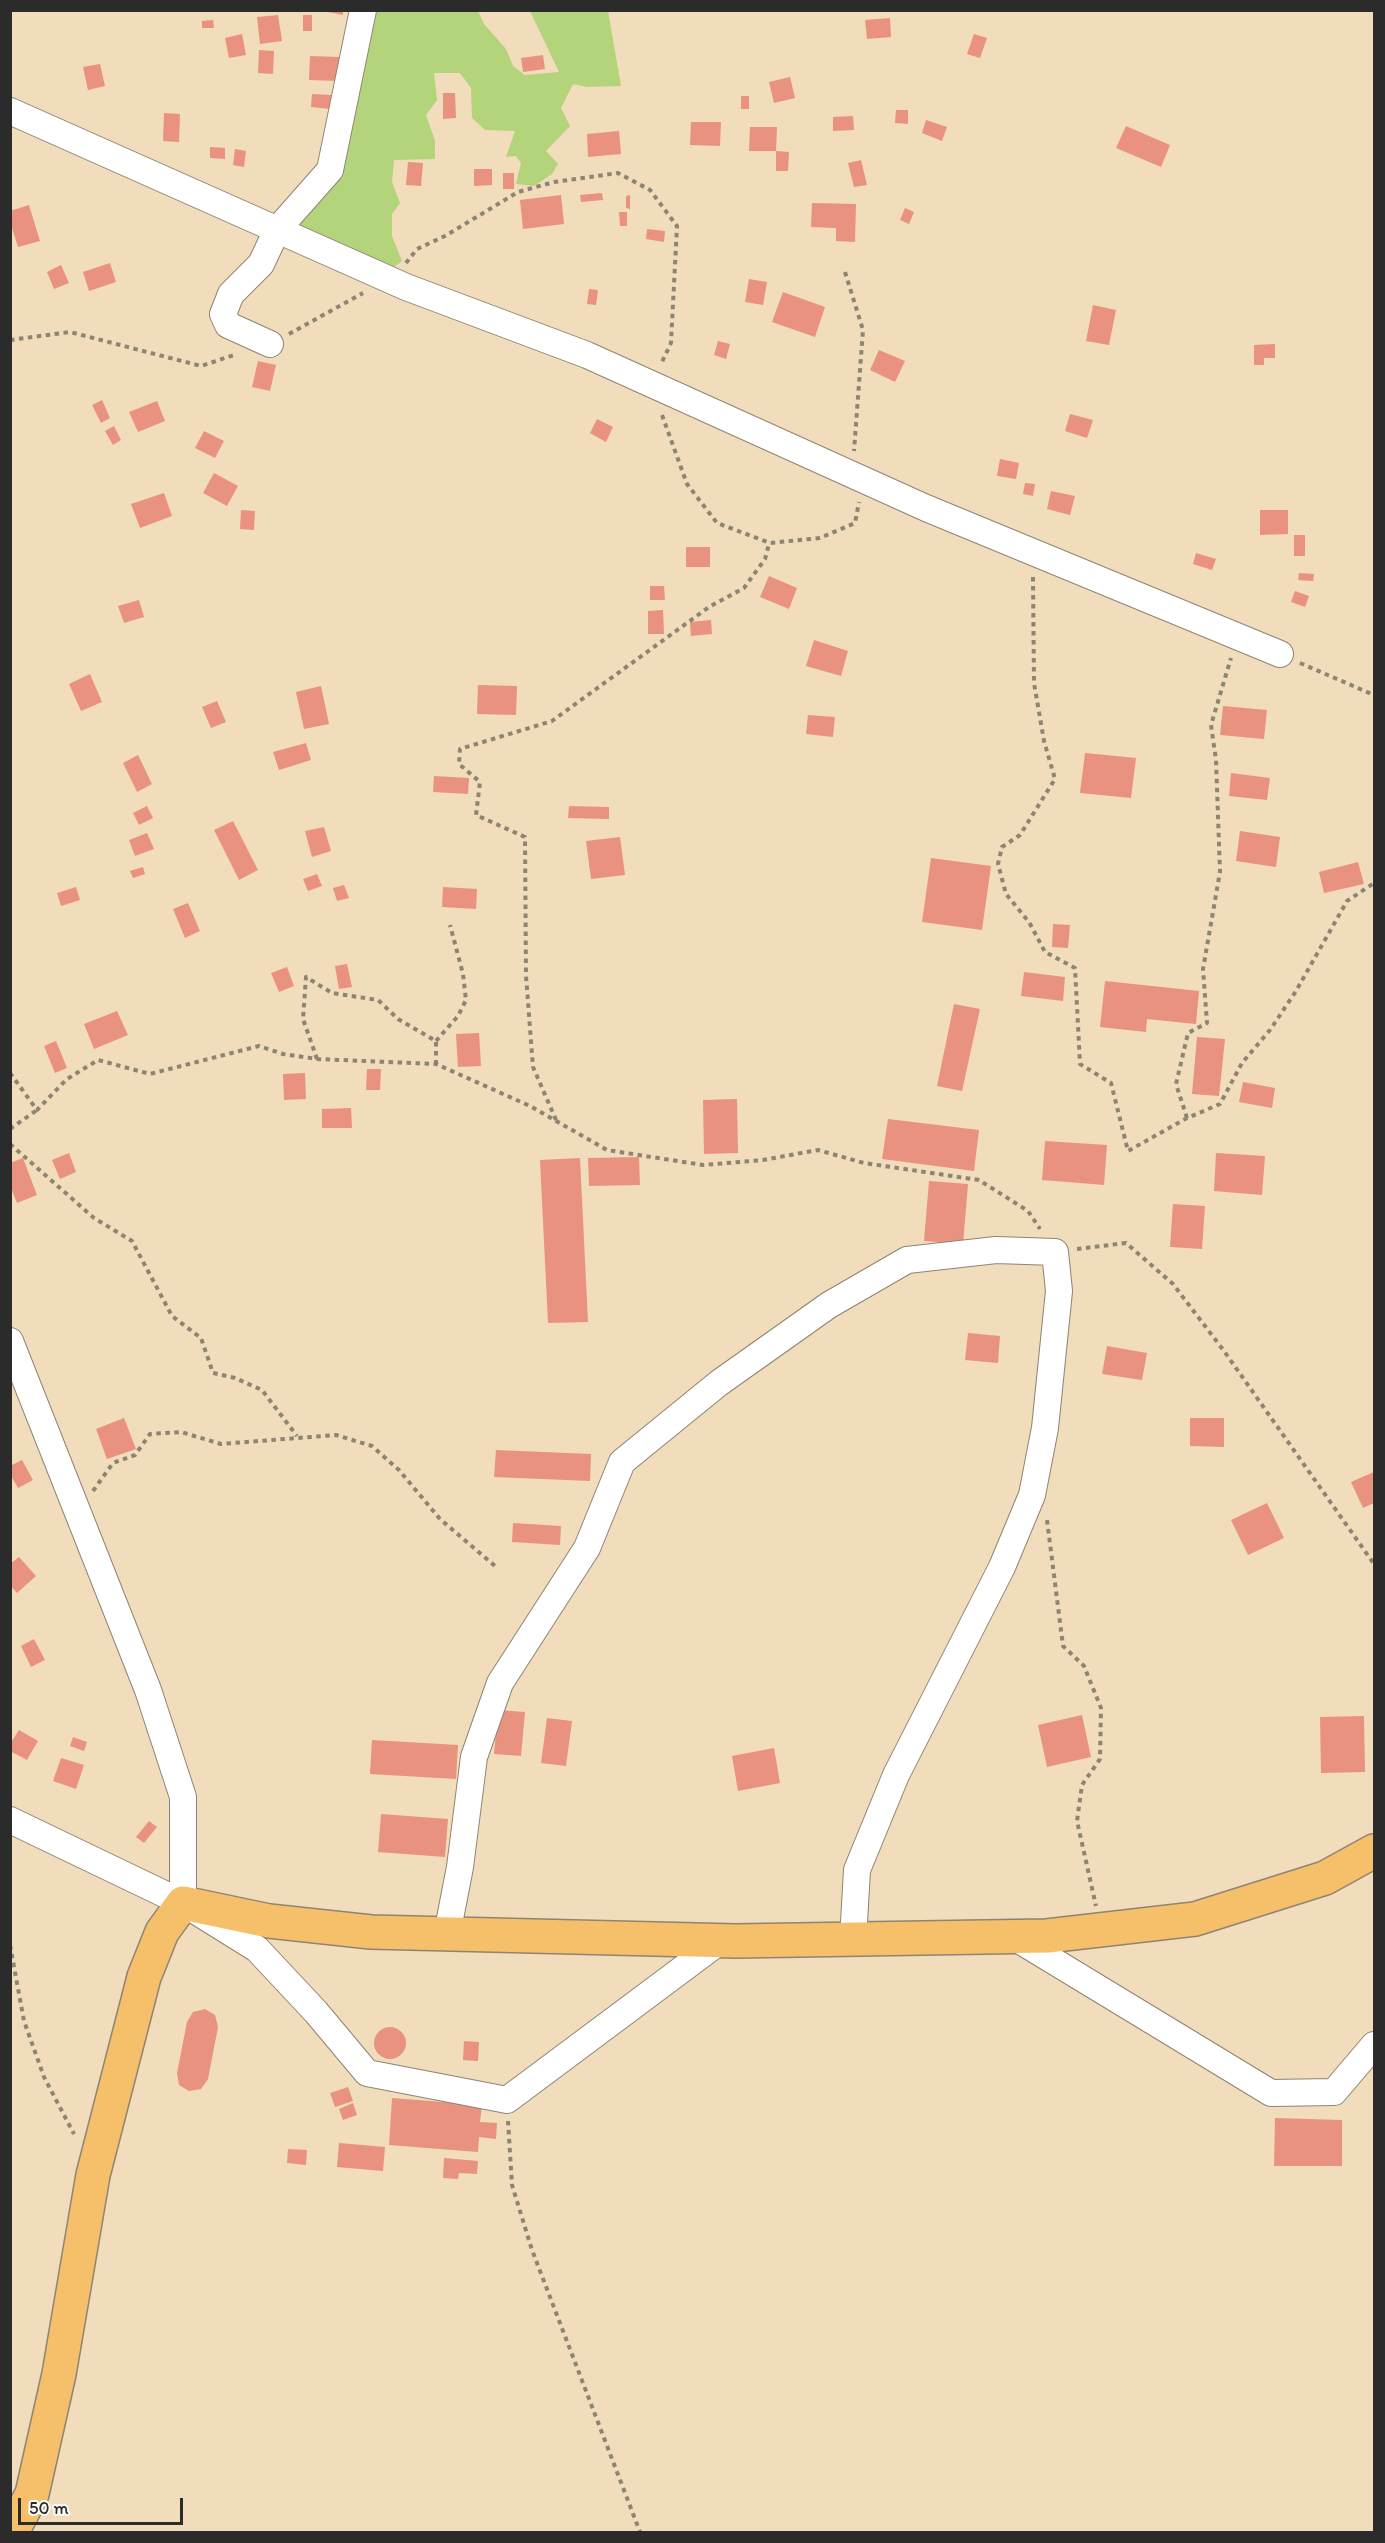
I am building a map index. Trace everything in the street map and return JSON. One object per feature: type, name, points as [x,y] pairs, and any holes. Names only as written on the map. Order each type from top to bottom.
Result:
[{"type":"main road","points":[[12,2532],[32,2494],[59,2374],[93,2175],[144,1977],[162,1932],[183,1903],[280,1922],[371,1932],[720,1941],[1047,1936],[1195,1919],[1325,1878],[1374,1851]]},
{"type":"street","points":[[270,344],[228,325],[222,314],[231,294],[261,264],[277,230],[330,170],[363,10]]},
{"type":"street","points":[[10,111],[386,278],[587,355],[853,476],[1033,553],[1280,654]]},
{"type":"street","points":[[447,1934],[460,1867],[474,1757],[500,1683],[588,1548],[622,1462],[718,1383],[829,1305],[907,1260],[996,1250],[1055,1252],[1059,1291],[1045,1428],[1032,1495],[1002,1567],[896,1775],[856,1870],[853,1940]]},
{"type":"street","points":[[10,1341],[148,1690],[183,1797],[183,1903]]},
{"type":"street","points":[[10,1820],[183,1903],[257,1949],[316,2012],[367,2073],[507,2100],[720,1941]]},
{"type":"street","points":[[1014,1937],[1271,2093],[1334,2092],[1374,2045]]},
{"type":"path","points":[[10,340],[70,332],[201,366],[270,344],[345,306],[408,262],[417,249],[445,236],[518,192],[554,182],[618,173],[650,190],[677,226],[671,343],[651,384],[687,484],[717,523],[770,543],[820,538],[855,524],[859,502],[853,476],[855,412],[862,330],[845,272]]},
{"type":"path","points":[[859,502],[868,506]]},
{"type":"path","points":[[556,1121],[533,1068],[526,976],[525,837],[476,815],[480,782],[459,764],[460,749],[552,721],[709,607],[744,588],[765,559],[770,543]]},
{"type":"path","points":[[1033,553],[1034,683],[1044,741],[1055,779],[1020,835],[1002,847],[998,864],[1006,894],[1029,922],[1045,952],[1075,968],[1080,1064],[1111,1083],[1128,1151],[1186,1118],[1220,1104],[1242,1063],[1296,991],[1347,901],[1374,883]]},
{"type":"path","points":[[1186,1118],[1176,1084],[1188,1033],[1207,1023],[1203,969],[1220,872],[1217,771],[1211,725],[1223,677],[1239,637]]},
{"type":"path","points":[[1280,654],[1374,695]]},
{"type":"path","points":[[436,1064],[436,1041],[458,1016],[466,1000],[463,974],[450,925]]},
{"type":"path","points":[[317,1059],[303,1019],[306,977],[333,993],[378,1000],[398,1019],[436,1041]]},
{"type":"path","points":[[10,1129],[38,1110],[67,1079],[98,1060],[150,1074],[259,1046],[283,1054],[317,1059],[436,1064],[530,1106],[607,1150],[703,1165],[763,1160],[819,1150],[864,1163],[979,1180],[1028,1210],[1055,1252],[1126,1243],[1173,1284],[1224,1351],[1374,1564]]},
{"type":"path","points":[[10,1073],[38,1110]]},
{"type":"path","points":[[10,1144],[94,1218],[132,1241],[172,1316],[201,1338],[213,1373],[235,1378],[262,1390],[297,1437]]},
{"type":"path","points":[[74,1503],[96,1489],[113,1463],[135,1455],[150,1434],[181,1432],[220,1444],[336,1435],[372,1446],[399,1470],[441,1519],[495,1566]]},
{"type":"path","points":[[1035,1478],[1048,1523],[1063,1646],[1084,1666],[1101,1708],[1100,1759],[1082,1785],[1077,1821],[1101,1930]]},
{"type":"path","points":[[10,1945],[24,2021],[45,2077],[74,2130],[75,2139]]},
{"type":"path","points":[[507,2100],[512,2185],[532,2250],[640,2532]]},
{"type":"green space","points":[[368,11],[478,11],[484,24],[506,49],[513,66],[525,75],[559,72],[530,11],[608,11],[621,86],[587,87],[573,84],[561,108],[570,126],[546,151],[558,164],[552,174],[534,186],[516,184],[521,163],[516,156],[506,157],[515,131],[485,130],[472,118],[471,88],[460,73],[434,73],[437,100],[426,115],[435,141],[435,159],[394,160],[392,182],[400,203],[392,214],[392,236],[402,261],[385,273],[287,227],[314,193]]},
{"type":"building","points":[[318,10],[343,10],[343,15]]},
{"type":"building","points":[[278,15],[282,41],[260,44],[257,17]]},
{"type":"building","points":[[303,15],[312,15],[312,31],[303,31]]},
{"type":"building","points":[[890,18],[891,37],[867,39],[865,20]]},
{"type":"building","points":[[213,20],[214,28],[202,28],[202,21]]},
{"type":"building","points":[[242,34],[246,55],[229,58],[225,38]]},
{"type":"building","points":[[974,34],[987,38],[980,58],[967,54]]},
{"type":"building","points":[[259,50],[274,51],[273,74],[258,73]]},
{"type":"building","points":[[543,55],[545,69],[523,72],[521,58]]},
{"type":"building","points":[[310,56],[340,57],[339,81],[309,80]]},
{"type":"building","points":[[100,64],[105,86],[88,90],[83,67]]},
{"type":"building","points":[[790,77],[795,98],[774,103],[769,82]]},
{"type":"building","points":[[443,93],[455,93],[456,118],[443,119]]},
{"type":"building","points":[[312,94],[332,95],[330,109],[311,107]]},
{"type":"building","points":[[741,96],[749,96],[749,109],[741,109]]},
{"type":"building","points":[[896,110],[908,110],[908,124],[895,123]]},
{"type":"building","points":[[164,113],[180,114],[179,142],[163,141]]},
{"type":"building","points":[[853,116],[854,130],[833,131],[833,117]]},
{"type":"building","points":[[926,120],[947,127],[942,141],[922,133]]},
{"type":"building","points":[[691,122],[721,122],[720,146],[690,145]]},
{"type":"building","points":[[1126,126],[1170,145],[1161,167],[1116,148]]},
{"type":"building","points":[[750,127],[777,127],[776,151],[749,151]]},
{"type":"building","points":[[619,131],[621,154],[588,157],[587,134]]},
{"type":"building","points":[[210,147],[225,148],[225,159],[210,158]]},
{"type":"building","points":[[235,149],[246,151],[244,167],[233,165]]},
{"type":"building","points":[[776,151],[789,152],[788,171],[776,171]]},
{"type":"building","points":[[861,160],[867,185],[854,187],[848,163]]},
{"type":"building","points":[[408,162],[423,163],[421,186],[406,185]]},
{"type":"building","points":[[474,169],[492,169],[492,185],[474,186]]},
{"type":"building","points":[[503,173],[514,173],[514,189],[503,189]]},
{"type":"building","points":[[602,193],[603,200],[581,202],[580,195]]},
{"type":"building","points":[[561,195],[564,224],[523,229],[520,200]]},
{"type":"building","points":[[630,195],[630,209],[626,208],[626,196]]},
{"type":"building","points":[[812,203],[856,204],[855,242],[836,241],[836,228],[811,227]]},
{"type":"building","points":[[29,205],[40,241],[18,247],[10,222],[10,211]]},
{"type":"building","points":[[905,208],[914,212],[909,224],[900,220]]},
{"type":"building","points":[[619,212],[627,212],[627,226],[620,226]]},
{"type":"building","points":[[647,229],[665,231],[664,242],[646,239]]},
{"type":"building","points":[[110,263],[116,282],[89,291],[83,272]]},
{"type":"building","points":[[61,265],[69,283],[54,289],[47,272]]},
{"type":"building","points":[[749,279],[767,282],[763,305],[745,302]]},
{"type":"building","points":[[589,289],[598,290],[596,305],[587,304]]},
{"type":"building","points":[[783,292],[825,307],[815,337],[772,322]]},
{"type":"building","points":[[1093,305],[1116,310],[1109,345],[1086,341]]},
{"type":"building","points":[[718,341],[730,344],[726,359],[714,355]]},
{"type":"building","points":[[1275,344],[1275,358],[1264,358],[1264,365],[1254,365],[1254,345]]},
{"type":"building","points":[[879,350],[905,361],[895,382],[870,370]]},
{"type":"building","points":[[258,361],[276,365],[270,391],[252,387]]},
{"type":"building","points":[[102,400],[110,418],[101,423],[92,405]]},
{"type":"building","points":[[157,401],[165,421],[138,432],[129,412]]},
{"type":"building","points":[[1070,414],[1093,420],[1087,438],[1065,431]]},
{"type":"building","points":[[597,419],[613,427],[606,442],[590,433]]},
{"type":"building","points":[[114,426],[121,440],[113,445],[105,431]]},
{"type":"building","points":[[204,431],[224,441],[215,458],[195,448]]},
{"type":"building","points":[[1000,459],[1019,463],[1016,479],[997,476]]},
{"type":"building","points":[[214,473],[238,486],[227,506],[203,493]]},
{"type":"building","points":[[1025,483],[1035,484],[1033,496],[1023,494]]},
{"type":"building","points":[[1051,491],[1075,496],[1070,515],[1047,509]]},
{"type":"building","points":[[164,493],[172,516],[140,528],[131,504]]},
{"type":"building","points":[[241,510],[255,511],[254,530],[240,529]]},
{"type":"building","points":[[1260,510],[1288,510],[1288,534],[1260,535]]},
{"type":"building","points":[[1294,535],[1305,535],[1305,556],[1294,556]]},
{"type":"building","points":[[686,547],[710,547],[710,567],[686,567]]},
{"type":"building","points":[[1196,553],[1216,559],[1212,570],[1193,564]]},
{"type":"building","points":[[1299,573],[1314,574],[1313,581],[1298,580]]},
{"type":"building","points":[[769,576],[797,588],[789,609],[760,597]]},
{"type":"building","points":[[650,586],[664,586],[665,600],[650,600]]},
{"type":"building","points":[[1295,591],[1309,596],[1305,607],[1291,602]]},
{"type":"building","points":[[139,600],[144,617],[124,623],[118,606]]},
{"type":"building","points":[[663,610],[664,634],[648,634],[648,611]]},
{"type":"building","points":[[711,620],[712,634],[691,636],[690,622]]},
{"type":"building","points":[[814,640],[848,651],[841,676],[806,666]]},
{"type":"building","points":[[90,674],[102,702],[81,711],[69,684]]},
{"type":"building","points":[[478,685],[517,686],[516,715],[477,714]]},
{"type":"building","points":[[321,686],[329,724],[304,729],[296,692]]},
{"type":"building","points":[[217,701],[226,722],[211,728],[202,707]]},
{"type":"building","points":[[1223,706],[1267,710],[1264,739],[1220,735]]},
{"type":"building","points":[[808,715],[835,717],[833,737],[806,734]]},
{"type":"building","points":[[306,743],[311,760],[279,770],[273,752]]},
{"type":"building","points":[[1085,753],[1136,758],[1131,798],[1080,793]]},
{"type":"building","points":[[138,755],[152,784],[137,792],[123,763]]},
{"type":"building","points":[[1231,773],[1270,778],[1267,800],[1229,796]]},
{"type":"building","points":[[434,776],[469,778],[468,794],[433,792]]},
{"type":"building","points":[[147,806],[153,818],[139,825],[133,813]]},
{"type":"building","points":[[569,806],[609,807],[609,819],[568,818]]},
{"type":"building","points":[[233,821],[258,870],[239,880],[214,830]]},
{"type":"building","points":[[324,827],[331,851],[312,857],[305,831]]},
{"type":"building","points":[[1240,831],[1280,837],[1276,867],[1236,861]]},
{"type":"building","points":[[147,833],[154,849],[135,856],[129,840]]},
{"type":"building","points":[[620,837],[625,875],[591,879],[586,841]]},
{"type":"building","points":[[931,858],[991,866],[982,930],[922,922]]},
{"type":"building","points":[[1358,862],[1364,884],[1324,893],[1319,872]]},
{"type":"building","points":[[143,867],[145,874],[133,878],[130,871]]},
{"type":"building","points":[[317,874],[322,886],[308,891],[303,879]]},
{"type":"building","points":[[344,885],[349,898],[337,901],[333,888]]},
{"type":"building","points":[[76,887],[80,900],[61,906],[57,893]]},
{"type":"building","points":[[443,887],[477,889],[476,909],[442,907]]},
{"type":"building","points":[[188,903],[200,931],[185,938],[173,909]]},
{"type":"building","points":[[1053,924],[1070,925],[1068,948],[1052,947]]},
{"type":"building","points":[[347,964],[352,987],[339,989],[335,966]]},
{"type":"building","points":[[287,967],[294,986],[279,992],[271,973]]},
{"type":"building","points":[[1024,972],[1065,977],[1063,1001],[1021,996]]},
{"type":"building","points":[[1105,981],[1199,991],[1196,1024],[1147,1019],[1146,1032],[1100,1027]]},
{"type":"building","points":[[954,1004],[980,1009],[962,1091],[937,1086]]},
{"type":"building","points":[[117,1011],[128,1035],[94,1049],[84,1024]]},
{"type":"building","points":[[479,1033],[481,1066],[458,1067],[456,1034]]},
{"type":"building","points":[[1197,1037],[1225,1039],[1219,1096],[1192,1094]]},
{"type":"building","points":[[56,1041],[67,1068],[55,1073],[44,1046]]},
{"type":"building","points":[[367,1069],[381,1069],[380,1090],[366,1090]]},
{"type":"building","points":[[305,1073],[306,1099],[284,1100],[283,1074]]},
{"type":"building","points":[[1243,1082],[1275,1088],[1272,1108],[1239,1102]]},
{"type":"building","points":[[737,1099],[738,1153],[704,1154],[703,1100]]},
{"type":"building","points":[[351,1108],[352,1128],[322,1128],[322,1109]]},
{"type":"building","points":[[888,1119],[979,1130],[974,1171],[882,1159]]},
{"type":"building","points":[[1045,1141],[1107,1145],[1104,1185],[1042,1180]]},
{"type":"building","points":[[69,1153],[76,1172],[60,1179],[52,1160]]},
{"type":"building","points":[[1216,1153],[1265,1156],[1262,1195],[1214,1191]]},
{"type":"building","points":[[639,1157],[640,1185],[589,1186],[588,1158]]},
{"type":"building","points":[[23,1158],[37,1195],[17,1203],[10,1185],[10,1163]]},
{"type":"building","points":[[580,1158],[588,1322],[548,1323],[540,1160]]},
{"type":"building","points":[[929,1181],[968,1184],[963,1244],[924,1241]]},
{"type":"building","points":[[1173,1204],[1205,1206],[1202,1249],[1170,1247]]},
{"type":"building","points":[[968,1333],[1000,1336],[998,1363],[965,1360]]},
{"type":"building","points":[[1107,1346],[1147,1353],[1142,1380],[1102,1374]]},
{"type":"building","points":[[124,1418],[136,1449],[107,1459],[96,1429]]},
{"type":"building","points":[[1190,1418],[1224,1418],[1224,1447],[1190,1446]]},
{"type":"building","points":[[496,1450],[591,1454],[590,1481],[494,1477]]},
{"type":"building","points":[[22,1460],[33,1480],[18,1488],[10,1474],[10,1466]]},
{"type":"building","points":[[1374,1472],[1374,1503],[1363,1508],[1351,1482]]},
{"type":"building","points":[[1267,1503],[1284,1538],[1248,1555],[1231,1520]]},
{"type":"building","points":[[513,1523],[561,1526],[560,1545],[512,1542]]},
{"type":"building","points":[[19,1557],[36,1576],[17,1593],[10,1585],[10,1564]]},
{"type":"building","points":[[34,1639],[45,1660],[31,1667],[21,1646]]},
{"type":"building","points":[[498,1710],[525,1712],[521,1756],[494,1754]]},
{"type":"building","points":[[1082,1715],[1091,1757],[1047,1767],[1038,1725]]},
{"type":"building","points":[[1364,1716],[1365,1772],[1321,1773],[1320,1717]]},
{"type":"building","points":[[547,1718],[572,1721],[566,1766],[541,1763]]},
{"type":"building","points":[[19,1730],[38,1741],[27,1760],[10,1751],[10,1744]]},
{"type":"building","points":[[73,1737],[87,1742],[84,1751],[70,1746]]},
{"type":"building","points":[[372,1740],[458,1745],[456,1779],[370,1774]]},
{"type":"building","points":[[774,1748],[780,1783],[738,1791],[732,1756]]},
{"type":"building","points":[[61,1758],[84,1765],[76,1789],[53,1781]]},
{"type":"building","points":[[381,1814],[448,1819],[445,1857],[378,1852]]},
{"type":"building","points":[[149,1821],[157,1827],[144,1843],[136,1837]]},
{"type":"building","points":[[205,2009],[215,2015],[218,2027],[208,2079],[201,2089],[189,2091],[179,2085],[177,2073],[187,2022],[193,2012]]},
{"type":"building","points":[[390,2027],[402,2031],[406,2043],[402,2055],[390,2059],[378,2055],[374,2043],[378,2031]]},
{"type":"building","points":[[464,2041],[479,2042],[478,2061],[463,2060]]},
{"type":"building","points":[[348,2087],[353,2101],[335,2107],[330,2093]]},
{"type":"building","points":[[392,2098],[482,2105],[480,2122],[497,2123],[496,2139],[479,2137],[478,2152],[389,2145]]},
{"type":"building","points":[[353,2103],[357,2115],[343,2120],[339,2109]]},
{"type":"building","points":[[1275,2118],[1342,2120],[1342,2166],[1274,2166]]},
{"type":"building","points":[[339,2143],[385,2147],[383,2171],[337,2167]]},
{"type":"building","points":[[288,2149],[307,2150],[306,2165],[287,2163]]},
{"type":"building","points":[[444,2158],[478,2161],[477,2174],[459,2173],[458,2179],[443,2178]]}]
